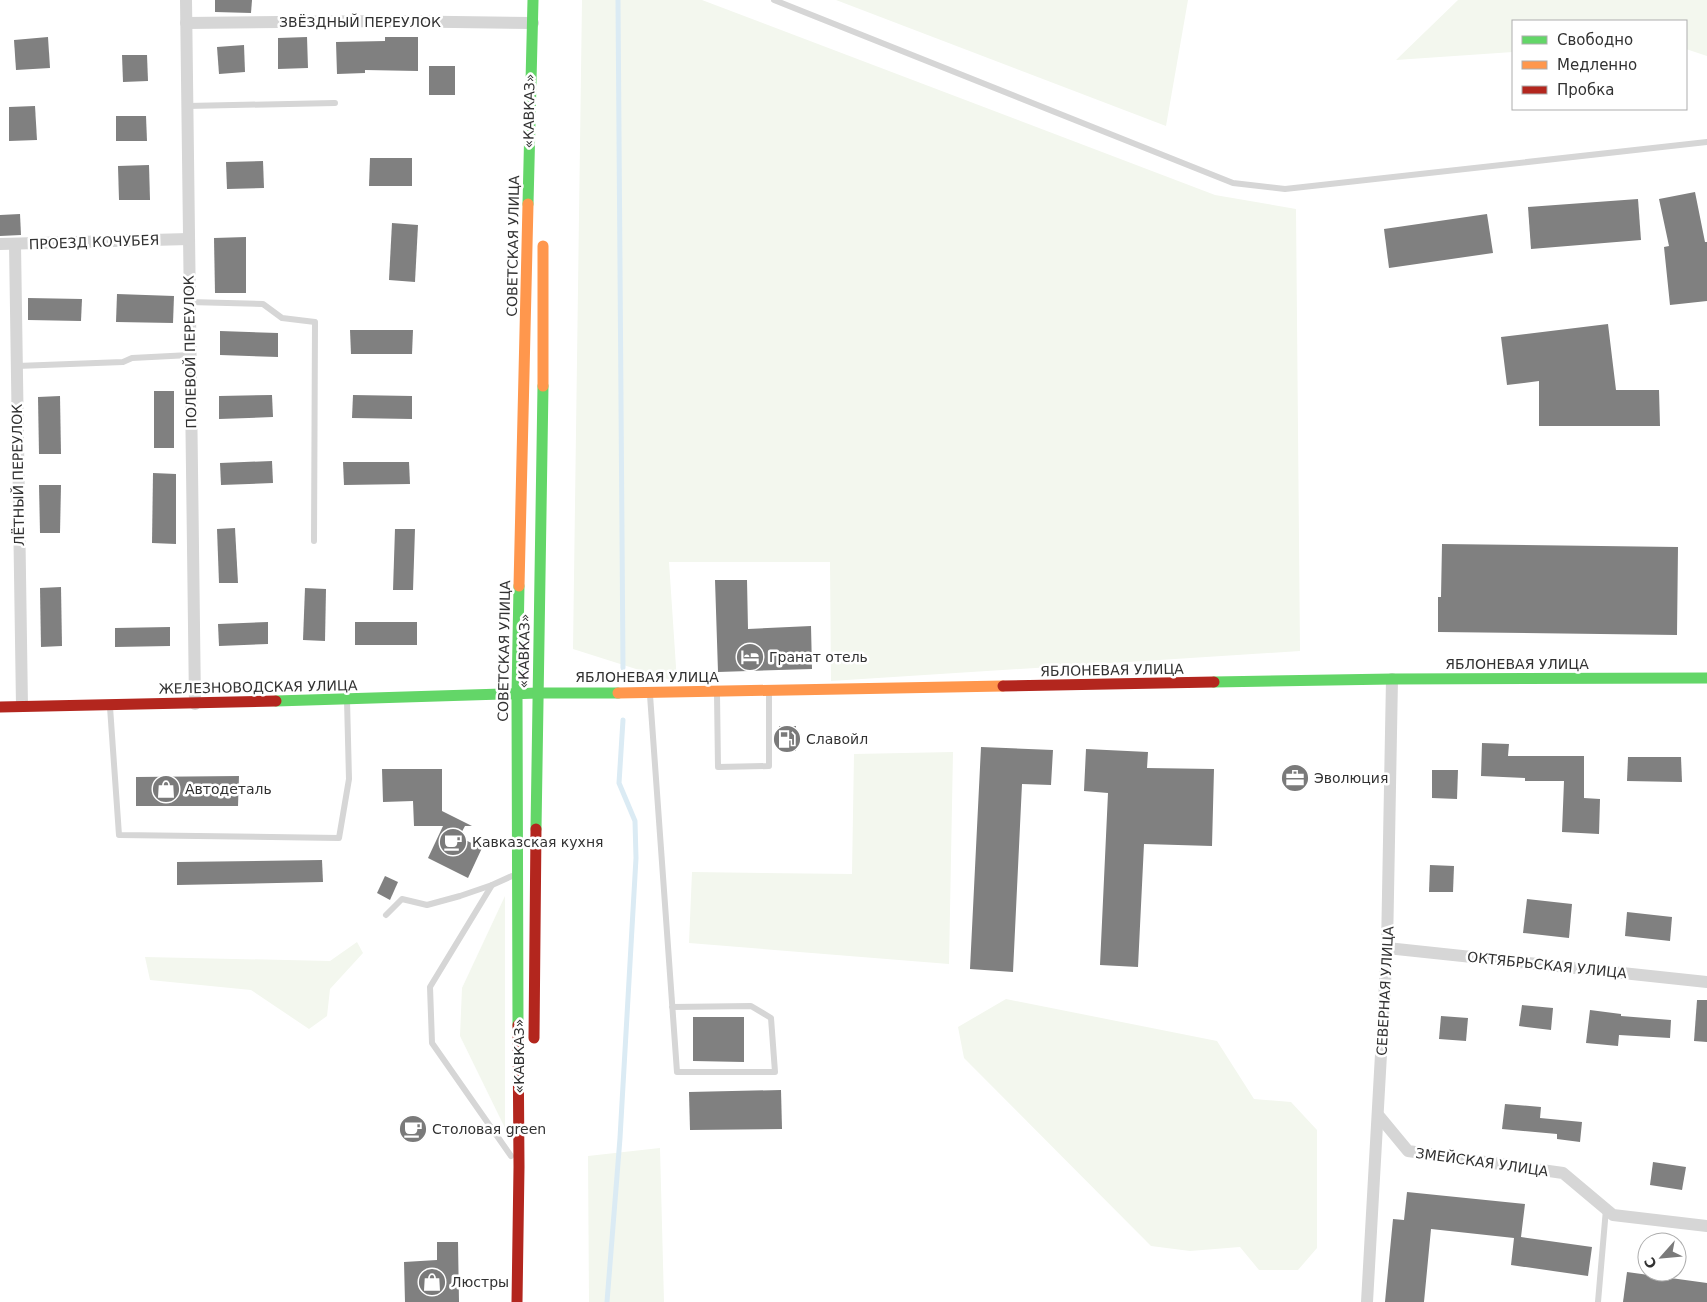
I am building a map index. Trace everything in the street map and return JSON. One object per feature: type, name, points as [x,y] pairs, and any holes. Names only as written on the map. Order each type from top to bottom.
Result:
[{"type":"main road","name":"СОВЕТСКАЯ УЛИЦА","points":[[517,1302],[519,1167],[517,694],[533,0]]},
{"type":"main road","name":"«КАВКАЗ»","points":[[534,1050],[543,454],[544,231]]},
{"type":"main road","name":"ЯБЛОНЕВАЯ УЛИЦА","points":[[517,694],[1392,679],[1707,678]]},
{"type":"main road","name":"ЖЕЛЕЗНОВОДСКАЯ УЛИЦА","points":[[0,707],[195,704],[517,694]]},
{"type":"street","name":"ПОЛЕВОЙ ПЕРЕУЛОК","points":[[186,0],[195,704]]},
{"type":"street","name":"ЗВЁЗДНЫЙ ПЕРЕУЛОК","points":[[186,24],[380,21],[533,23]]},
{"type":"street","name":"ПРОЕЗД КОЧУБЕЯ","points":[[0,244],[189,239]]},
{"type":"street","name":"ЛЁТНЫЙ ПЕРЕУЛОК","points":[[15,244],[22,706]]},
{"type":"street","name":"СЕВЕРНАЯ УЛИЦА","points":[[1367,1302],[1387,948],[1392,679]]},
{"type":"street","name":"ОКТЯБРЬСКАЯ УЛИЦА","points":[[1387,948],[1707,982]]},
{"type":"street","name":"ЗМЕЙСКАЯ УЛИЦА","points":[[1379,1116],[1408,1152],[1564,1173],[1613,1215],[1707,1226]]},
{"type":"lane","points":[[774,0],[1233,183],[1285,189],[1707,142]]},
{"type":"lane","points":[[187,106],[335,103]]},
{"type":"lane","points":[[189,302],[263,304],[282,318],[315,322],[314,541]]},
{"type":"lane","points":[[16,366],[123,362],[132,358],[190,355]]},
{"type":"lane","points":[[717,692],[718,767],[769,766],[769,691]]},
{"type":"lane","points":[[650,693],[672,1007],[677,1072],[775,1072],[771,1018],[750,1006],[672,1007]]},
{"type":"lane","points":[[110,705],[119,835],[339,838],[349,778],[347,700]]},
{"type":"lane","points":[[386,915],[402,900],[427,905],[492,885],[518,873]]},
{"type":"lane","points":[[492,885],[430,987],[432,1043],[519,1167]]},
{"type":"lane","points":[[1598,1302],[1606,1209]]},
{"type":"shaded area","points":[[582,0],[702,0],[1215,195],[1296,209],[1300,651],[831,681],[830,562],[669,562],[677,682],[573,649]]},
{"type":"shaded area","points":[[836,0],[1188,0],[1166,126]]},
{"type":"shaded area","points":[[1458,0],[1707,0],[1707,56],[1687,49],[1687,20],[1512,20],[1512,52],[1396,60]]},
{"type":"shaded area","points":[[953,752],[949,964],[689,943],[692,872],[852,874],[854,754]]},
{"type":"shaded area","points":[[505,896],[505,1128],[460,1036],[462,988]]},
{"type":"shaded area","points":[[357,942],[363,953],[330,989],[327,1016],[309,1029],[251,990],[150,980],[145,957],[330,961]]},
{"type":"shaded area","points":[[1006,999],[1217,1041],[1254,1099],[1291,1102],[1317,1130],[1317,1248],[1298,1270],[1259,1270],[1240,1247],[1190,1251],[1151,1246],[964,1058],[958,1027]]},
{"type":"shaded area","points":[[660,1148],[664,1302],[589,1302],[588,1156]]},
{"type":"building","points":[[215,0],[252,0],[251,13],[215,12]]},
{"type":"building","points":[[48,37],[50,68],[16,70],[14,40]]},
{"type":"building","points":[[307,37],[308,68],[278,69],[278,38]]},
{"type":"building","points":[[385,37],[418,37],[418,71],[365,70],[365,73],[337,74],[336,42],[385,41]]},
{"type":"building","points":[[244,45],[245,72],[219,74],[217,47]]},
{"type":"building","points":[[122,55],[147,55],[148,81],[123,82]]},
{"type":"building","points":[[429,66],[455,66],[455,95],[429,95]]},
{"type":"building","points":[[35,106],[37,140],[9,141],[9,107]]},
{"type":"building","points":[[116,116],[146,116],[147,141],[116,141]]},
{"type":"building","points":[[370,158],[412,158],[412,186],[369,186]]},
{"type":"building","points":[[263,161],[264,188],[227,189],[226,162]]},
{"type":"building","points":[[149,165],[150,200],[119,200],[118,166]]},
{"type":"building","points":[[1695,192],[1705,242],[1707,242],[1707,301],[1670,305],[1664,247],[1669,246],[1659,199]]},
{"type":"building","points":[[1638,199],[1641,240],[1531,249],[1528,207]]},
{"type":"building","points":[[20,214],[21,235],[0,236],[0,215]]},
{"type":"building","points":[[1487,214],[1493,253],[1389,268],[1384,229]]},
{"type":"building","points":[[392,223],[418,225],[415,282],[389,280]]},
{"type":"building","points":[[246,237],[246,293],[215,293],[214,238]]},
{"type":"building","points":[[117,294],[174,296],[173,323],[116,322]]},
{"type":"building","points":[[28,298],[82,299],[81,321],[28,320]]},
{"type":"building","points":[[1608,324],[1616,390],[1659,390],[1660,426],[1539,426],[1539,381],[1507,385],[1501,337]]},
{"type":"building","points":[[350,330],[413,330],[412,354],[351,354]]},
{"type":"building","points":[[220,331],[278,333],[278,357],[220,355]]},
{"type":"building","points":[[154,391],[174,391],[174,448],[154,448]]},
{"type":"building","points":[[272,395],[273,417],[219,419],[219,396]]},
{"type":"building","points":[[353,395],[412,396],[412,419],[352,418]]},
{"type":"building","points":[[60,396],[61,454],[39,454],[38,397]]},
{"type":"building","points":[[272,461],[273,483],[221,485],[220,463]]},
{"type":"building","points":[[343,462],[409,462],[410,484],[344,485]]},
{"type":"building","points":[[153,473],[176,474],[176,544],[152,543]]},
{"type":"building","points":[[39,485],[61,485],[60,533],[40,533]]},
{"type":"building","points":[[235,528],[238,583],[219,583],[217,529]]},
{"type":"building","points":[[395,529],[415,529],[413,590],[393,590]]},
{"type":"building","points":[[1442,544],[1678,547],[1677,635],[1438,632],[1438,597],[1441,597]]},
{"type":"building","points":[[715,580],[747,580],[748,629],[811,626],[812,669],[718,672]]},
{"type":"building","points":[[61,587],[62,646],[41,647],[40,588]]},
{"type":"building","points":[[305,588],[326,589],[325,641],[303,640]]},
{"type":"building","points":[[268,622],[268,644],[219,646],[218,624]]},
{"type":"building","points":[[355,622],[417,622],[417,645],[355,645]]},
{"type":"building","points":[[170,627],[170,646],[115,647],[115,628]]},
{"type":"building","points":[[779,726],[796,726],[796,751],[780,751]]},
{"type":"building","points":[[1482,743],[1509,744],[1508,756],[1584,756],[1584,798],[1600,799],[1599,834],[1562,832],[1564,781],[1525,781],[1525,778],[1481,776]]},
{"type":"building","points":[[981,747],[1053,750],[1051,785],[1022,784],[1013,972],[970,969]]},
{"type":"building","points":[[1086,749],[1148,752],[1147,768],[1214,769],[1212,846],[1144,844],[1138,967],[1100,965],[1108,793],[1084,791]]},
{"type":"building","points":[[1628,757],[1681,757],[1682,782],[1627,781]]},
{"type":"building","points":[[382,769],[442,769],[442,811],[472,826],[465,826],[459,837],[482,848],[468,878],[428,858],[443,826],[414,826],[413,801],[383,802]]},
{"type":"building","points":[[1432,770],[1458,770],[1457,799],[1432,798]]},
{"type":"building","points":[[239,776],[238,806],[136,806],[136,777]]},
{"type":"building","points":[[322,860],[323,882],[177,885],[177,862]]},
{"type":"building","points":[[1430,865],[1454,866],[1453,892],[1429,892]]},
{"type":"building","points":[[385,876],[398,882],[390,900],[377,893]]},
{"type":"building","points":[[1527,899],[1572,904],[1569,938],[1523,933]]},
{"type":"building","points":[[1627,912],[1672,917],[1670,941],[1625,936]]},
{"type":"building","points":[[1697,1000],[1707,1000],[1707,1042],[1694,1041]]},
{"type":"building","points":[[1522,1005],[1553,1008],[1551,1030],[1519,1026]]},
{"type":"building","points":[[1590,1010],[1621,1014],[1621,1016],[1671,1020],[1670,1038],[1619,1035],[1618,1046],[1586,1043]]},
{"type":"building","points":[[1441,1016],[1468,1018],[1466,1041],[1439,1039]]},
{"type":"building","points":[[693,1017],[744,1017],[744,1062],[693,1061]]},
{"type":"building","points":[[781,1090],[782,1129],[690,1130],[689,1092]]},
{"type":"building","points":[[1505,1104],[1541,1107],[1540,1118],[1582,1122],[1580,1142],[1557,1139],[1557,1134],[1502,1129]]},
{"type":"building","points":[[1653,1162],[1686,1167],[1682,1190],[1650,1185]]},
{"type":"building","points":[[1407,1192],[1525,1204],[1521,1237],[1592,1247],[1588,1276],[1511,1265],[1514,1238],[1431,1229],[1424,1302],[1385,1302],[1393,1219],[1404,1220]]},
{"type":"building","name":"Люстры","points":[[437,1242],[458,1242],[459,1302],[405,1302],[404,1262],[437,1260]]},
{"type":"building","points":[[1627,1272],[1637,1273],[1637,1282],[1687,1282],[1687,1280],[1707,1283],[1707,1302],[1623,1302]]},
{"type":"waterway","points":[[618,0],[623,668]]},
{"type":"waterway","points":[[607,1302],[620,1138],[636,858],[635,821],[619,783],[623,720]]},
{"type":"traffic: fast","points":[[528,204],[533,0]]},
{"type":"traffic: fast","points":[[536,829],[543,386]]},
{"type":"traffic: fast","points":[[518,1025],[517,694],[519,586]]},
{"type":"traffic: fast","points":[[1214,682],[1392,679],[1707,678]]},
{"type":"traffic: fast","points":[[276,701],[538,693],[618,693]]},
{"type":"traffic: slow","points":[[519,586],[528,204]]},
{"type":"traffic: slow","points":[[543,246],[543,386]]},
{"type":"traffic: slow","points":[[618,693],[1003,686]]},
{"type":"traffic: jam","points":[[1003,686],[1214,682]]},
{"type":"traffic: jam","points":[[0,707],[276,701]]},
{"type":"traffic: jam","points":[[534,1038],[536,829]]},
{"type":"traffic: jam","points":[[517,1302],[519,1167],[518,1025]]},
{"type":"place","name":"Гранат отель","points":[[750,657]]},
{"type":"place","name":"Славойл","points":[[787,739]]},
{"type":"place","name":"Эволюция","points":[[1295,778]]},
{"type":"place","name":"Автодеталь","points":[[166,789]]},
{"type":"place","name":"Кавказская кухня","points":[[453,842]]},
{"type":"place","name":"Столовая green","points":[[413,1129]]},
{"type":"place","name":"Люстры","points":[[432,1282]]}]
